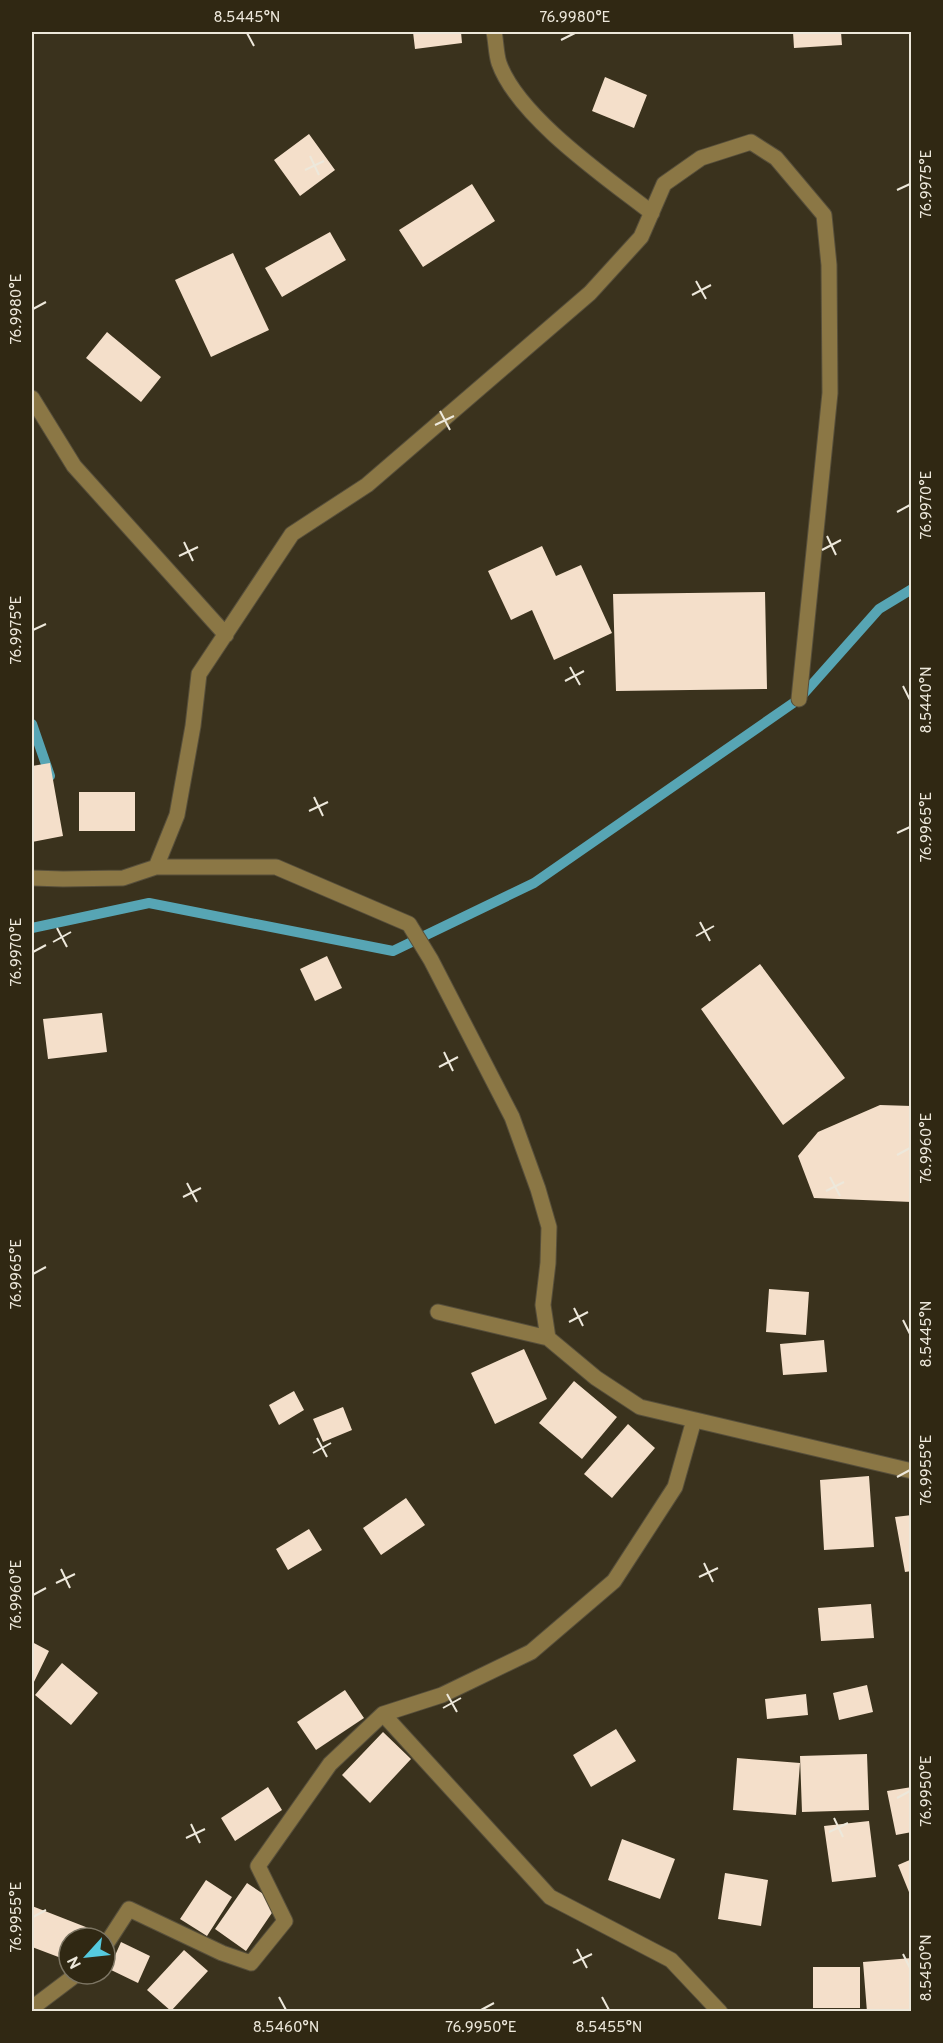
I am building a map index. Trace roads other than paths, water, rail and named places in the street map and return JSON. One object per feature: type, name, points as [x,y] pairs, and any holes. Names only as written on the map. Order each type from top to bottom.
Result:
[{"type":"street","points":[[494,32],[499,63],[522,102],[566,144],[652,213]]},
{"type":"street","points":[[156,867],[177,815],[193,726],[199,674],[292,534],[367,485],[590,293],[641,237],[664,184],[701,158],[750,142],[776,158],[824,215],[829,266],[830,393],[799,699]]},
{"type":"street","points":[[32,398],[74,466],[226,634]]},
{"type":"street","points":[[32,878],[123,878],[156,867],[276,867],[409,924],[431,960],[512,1117],[538,1189],[549,1227],[543,1305],[548,1338]]},
{"type":"street","points":[[438,1312],[548,1338],[596,1378],[640,1407],[912,1471]]},
{"type":"street","points":[[117,1928],[129,1909],[222,1953],[251,1963],[285,1921],[258,1866],[330,1764],[383,1714],[442,1695],[531,1652],[614,1581],[675,1486],[694,1420]]},
{"type":"street","points":[[383,1714],[550,1897],[671,1959],[720,2012]]},
{"type":"street","points":[[32,2008],[61,1986]]},
{"type":"waterway","points":[[32,928],[149,903],[393,951],[534,883],[799,699],[879,609],[912,589]]},
{"type":"waterway","points":[[32,724],[50,776]]}]
